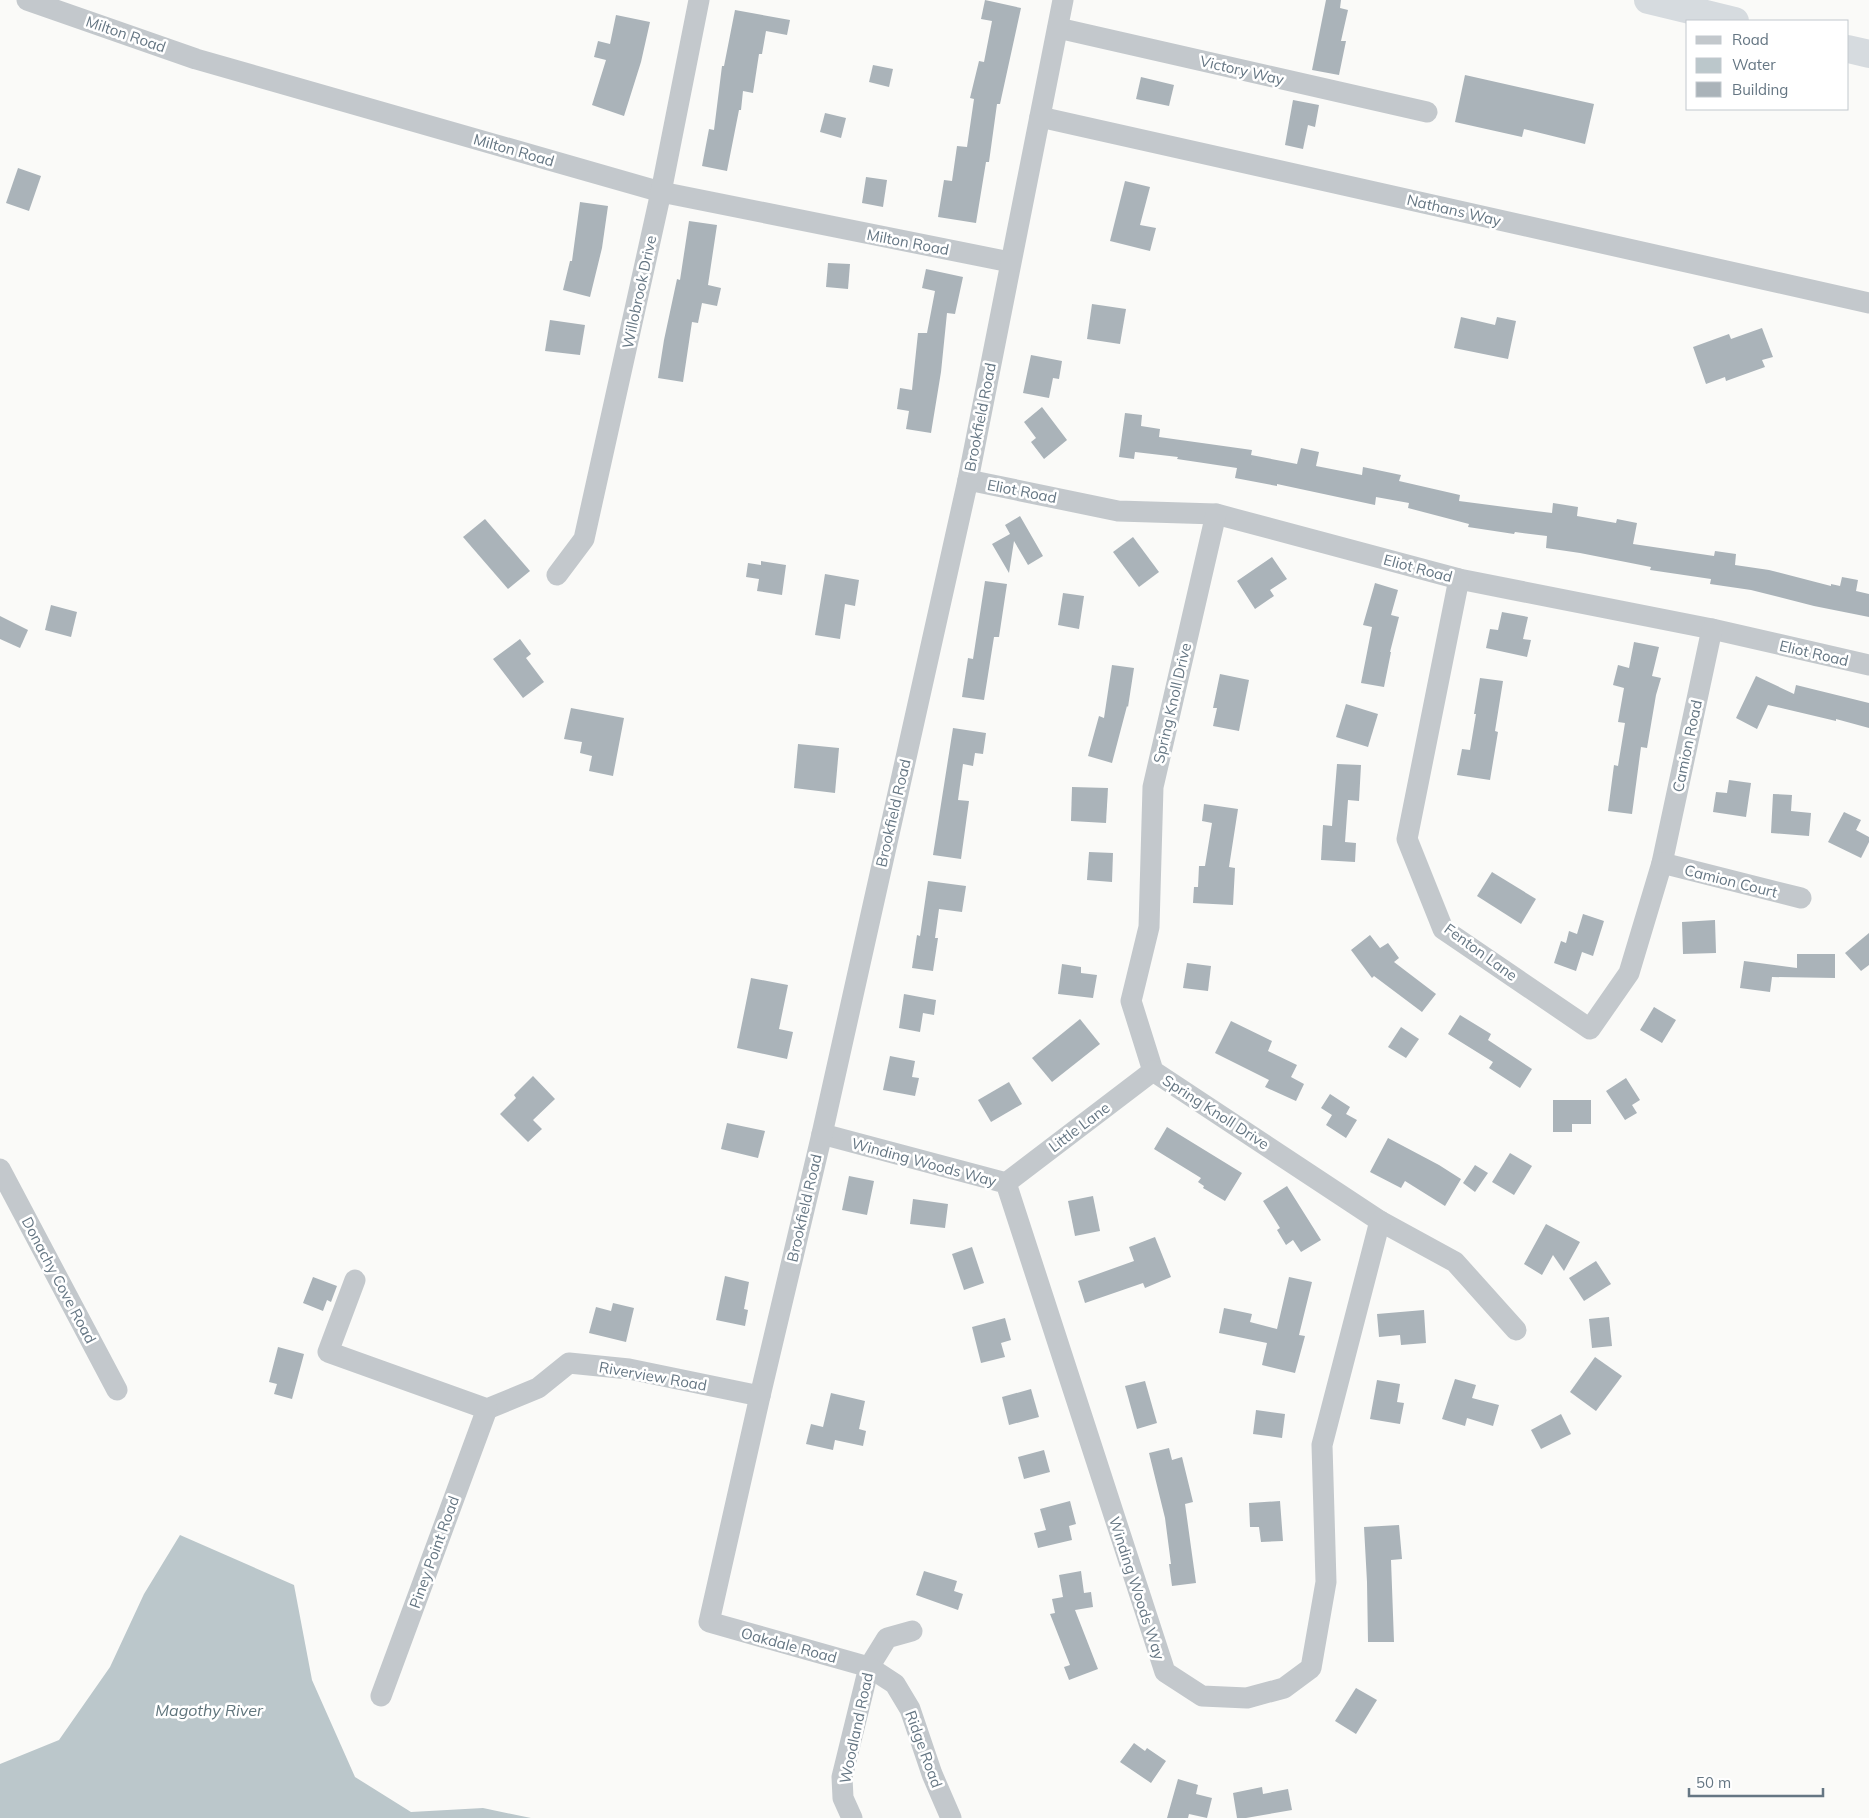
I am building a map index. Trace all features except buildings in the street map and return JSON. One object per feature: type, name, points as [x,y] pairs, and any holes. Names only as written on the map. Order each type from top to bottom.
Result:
[{"type":"highway","points":[[1648,0],[1731,20]]},
{"type":"highway","points":[[1849,49],[1869,54]]},
{"type":"street","name":"Milton Road","points":[[27,0],[196,59],[661,192],[1010,262]]},
{"type":"street","name":"Willobrook Drive","points":[[557,575],[584,539],[661,192],[699,0]]},
{"type":"street","name":"Brookfield Road","points":[[709,1622],[822,1134],[968,480],[1010,262],[1064,0]]},
{"type":"street","name":"Victory Way","points":[[1058,28],[1427,112]]},
{"type":"street","name":"Nathans Way","points":[[1040,117],[1869,304]]},
{"type":"street","name":"Eliot Road","points":[[968,480],[1118,511],[1216,514],[1459,579],[1712,629],[1869,665]]},
{"type":"street","name":"Spring Knoll Drive","points":[[1216,514],[1153,786],[1149,927],[1131,1002],[1153,1071],[1380,1221],[1455,1262],[1516,1330]]},
{"type":"street","name":"Fenton Lane","points":[[1459,579],[1407,839],[1443,929],[1590,1028],[1629,973],[1662,863]]},
{"type":"street","name":"Camion Road","points":[[1662,863],[1712,629]]},
{"type":"street","name":"Camion Court","points":[[1662,863],[1801,898]]},
{"type":"street","name":"Little Lane","points":[[1006,1183],[1153,1071]]},
{"type":"street","name":"Winding Woods Way","points":[[822,1134],[1006,1183],[1165,1672],[1202,1696],[1247,1698],[1284,1688],[1311,1668],[1326,1582],[1322,1445],[1380,1221]]},
{"type":"street","name":"Donachy Cove Road","points":[[0,1169],[117,1390]]},
{"type":"street","points":[[355,1280],[328,1352],[487,1409]]},
{"type":"street","name":"Riverview Road","points":[[487,1409],[538,1388],[569,1363],[628,1369],[760,1396]]},
{"type":"street","name":"Piney Point Road","points":[[380,1696],[487,1409]]},
{"type":"street","name":"Oakdale Road","points":[[709,1622],[869,1667]]},
{"type":"street","name":"Woodland Road","points":[[852,1818],[843,1798],[842,1778],[869,1667],[887,1638],[912,1631]]},
{"type":"street","name":"Ridge Road","points":[[869,1667],[895,1684],[910,1709],[932,1774],[951,1818]]},
{"type":"water","name":"Magothy River","points":[[180,1535],[294,1585],[312,1680],[355,1777],[411,1812],[483,1808],[531,1818],[0,1818],[0,1764],[59,1740],[110,1667],[144,1594]]}]
